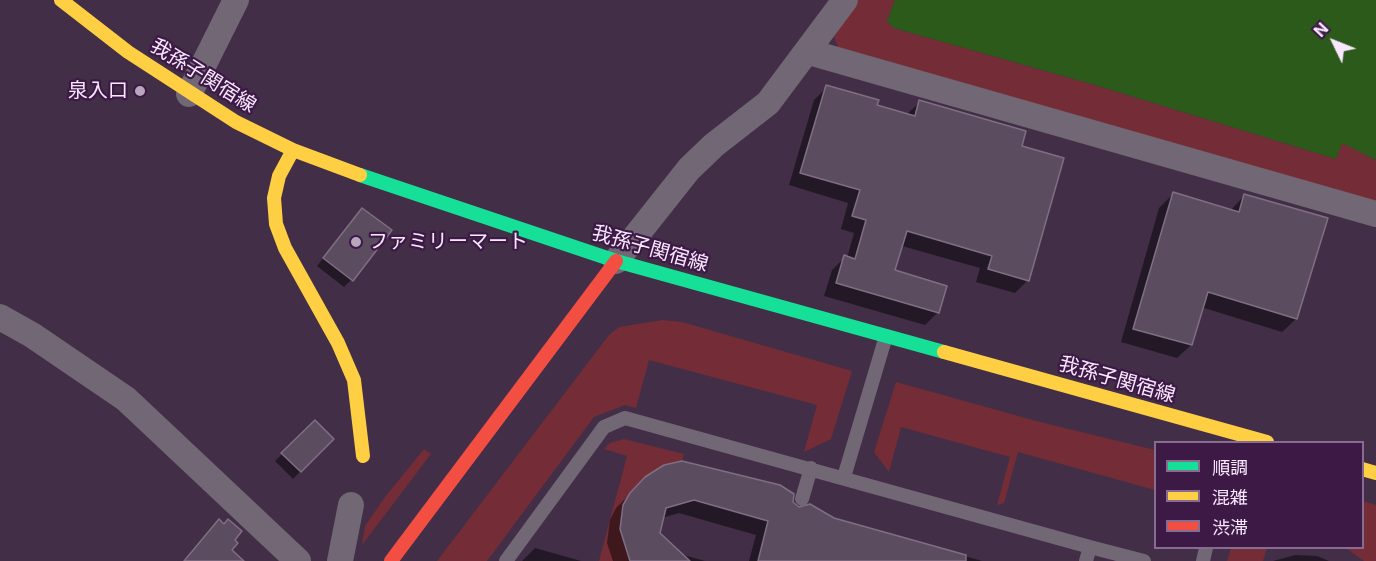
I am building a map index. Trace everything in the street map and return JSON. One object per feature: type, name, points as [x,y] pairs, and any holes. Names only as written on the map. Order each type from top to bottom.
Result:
[{"type":"main road","name":"我孫子関宿線","points":[[61,0],[189,94],[236,122],[293,150],[359,175],[616,261],[886,336],[1236,438],[1260,441]]},
{"type":"main road","points":[[293,150],[279,176],[274,198],[276,224],[285,248],[338,343],[354,380],[363,456]]},
{"type":"main road","points":[[391,561],[616,261]]},
{"type":"street","points":[[189,94],[236,0]]},
{"type":"street","points":[[616,261],[689,169],[714,145],[768,104],[809,52],[845,0]]},
{"type":"street","points":[[809,52],[1376,214]]},
{"type":"street","points":[[0,317],[32,335],[126,399],[298,561]]},
{"type":"street","points":[[340,561],[351,505]]},
{"type":"lane","points":[[844,477],[886,336]]},
{"type":"lane","points":[[506,561],[604,427],[625,418],[844,477],[1088,554],[1144,561]]},
{"type":"lane","points":[[802,499],[811,468]]},
{"type":"shaded area","points":[[857,0],[895,0],[887,21],[894,28],[1095,85],[1336,159],[1342,142],[1376,160],[1376,203],[838,47],[834,37]]},
{"type":"shaded area","points":[[895,0],[1376,0],[1376,160],[1342,143],[1336,159],[1095,85],[894,28],[887,21]]},
{"type":"shaded area","points":[[663,320],[682,322],[852,371],[831,439],[804,452],[817,405],[649,360],[636,408],[625,405],[594,417],[487,561],[437,561],[609,335],[619,327]]},
{"type":"shaded area","points":[[896,382],[1040,422],[1154,450],[1154,490],[1018,452],[1004,503],[997,505],[1010,457],[901,427],[889,472],[874,452]]},
{"type":"shaded area","points":[[624,439],[684,454],[682,461],[664,465],[645,477],[630,493],[623,505],[620,529],[626,550],[634,561],[599,561],[627,456],[604,449],[610,443]]},
{"type":"shaded area","points":[[424,449],[431,454],[362,545],[365,526]]},
{"type":"shaded area","points":[[1364,501],[1376,505],[1376,561],[1364,561],[1347,549],[1364,549]]},
{"type":"shaded area","points":[[1231,549],[1267,549],[1263,561],[1227,561]]},
{"type":"building","points":[[826,85],[879,100],[877,105],[915,116],[919,100],[1026,131],[1022,146],[1064,158],[1029,281],[988,269],[992,256],[907,231],[895,270],[947,286],[939,313],[836,283],[844,255],[855,259],[866,220],[852,216],[860,190],[800,173]]},
{"type":"building","points":[[1173,192],[1239,212],[1244,194],[1328,218],[1297,319],[1208,292],[1192,345],[1133,329]]},
{"type":"building","points":[[362,208],[392,230],[353,281],[323,258]]},
{"type":"building","points":[[315,420],[334,439],[301,472],[281,453]]},
{"type":"building","points":[[682,461],[780,485],[794,494],[793,502],[799,507],[810,504],[834,518],[966,555],[966,561],[758,561],[768,521],[694,500],[666,508],[660,533],[690,561],[630,561],[620,529],[623,505],[630,493],[645,477],[664,465]]},
{"type":"building","points":[[219,519],[224,524],[228,519],[242,531],[235,540],[238,543],[232,550],[244,561],[184,561]]},
{"type":"traffic: fast","points":[[360,175],[616,261],[944,352]]},
{"type":"traffic: slow","points":[[61,0],[128,52],[236,122],[293,150],[360,175]]},
{"type":"traffic: slow","points":[[293,150],[279,176],[274,198],[276,224],[285,248],[338,343],[354,380],[363,456]]},
{"type":"traffic: slow","points":[[944,352],[1263,441]]},
{"type":"traffic: slow","points":[[1364,470],[1376,473]]},
{"type":"traffic: jam","points":[[391,561],[616,261]]},
{"type":"place","name":"泉入口","points":[[140,91]]},
{"type":"place","name":"ファミリーマート","points":[[356,242]]}]
